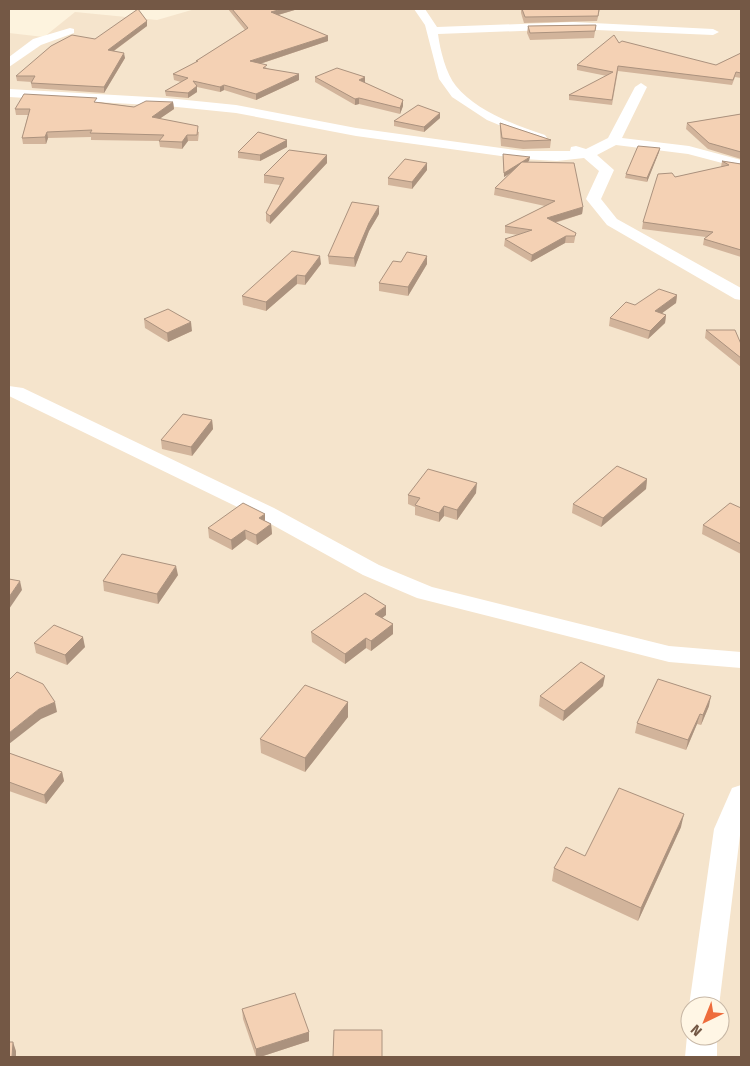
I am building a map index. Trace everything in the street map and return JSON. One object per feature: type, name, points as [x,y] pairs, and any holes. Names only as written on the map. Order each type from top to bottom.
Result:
[{"type":"street","points":[[420,9],[428,18],[434,31],[435,47],[450,86],[473,106],[524,132],[587,154],[607,170],[593,199],[612,222],[741,295]]},
{"type":"street","points":[[434,31],[646,22],[712,32]]},
{"type":"street","points":[[9,63],[37,42],[70,31]]},
{"type":"street","points":[[614,141],[641,87]]},
{"type":"street","points":[[9,93],[167,102],[236,109],[356,132],[522,155],[556,157],[587,154],[614,141],[689,150],[741,164]]},
{"type":"street","points":[[9,391],[16,392],[267,513],[371,570],[425,593],[669,654],[741,660]]},
{"type":"street","points":[[705,996],[727,829],[741,795]]},
{"type":"shaded area","points":[[195,9],[741,9],[741,1057],[9,1057],[9,33],[44,37],[75,12],[157,20]]},
{"type":"building","points":[[138,9],[147,21],[108,50],[124,53],[104,87],[31,83],[35,76],[16,76],[51,46],[72,35],[95,39]]},
{"type":"building","points":[[232,9],[282,9],[271,12],[328,36],[250,61],[267,65],[263,68],[299,74],[256,94],[224,85],[220,87],[193,81],[197,86],[188,93],[165,91],[188,78],[173,74],[198,61],[196,61],[248,28]]},
{"type":"building","points":[[522,9],[599,9],[598,16],[525,17]]},
{"type":"building","points":[[596,25],[595,31],[530,33],[528,26]]},
{"type":"building","points":[[614,35],[619,43],[622,41],[716,65],[741,53],[741,73],[736,72],[733,80],[618,66],[612,100],[569,95],[613,72],[577,65]]},
{"type":"building","points":[[337,68],[365,77],[359,80],[403,100],[400,108],[359,98],[355,99],[315,77]]},
{"type":"building","points":[[24,94],[97,98],[94,102],[134,107],[146,101],[173,102],[152,117],[198,126],[197,135],[187,135],[182,142],[159,141],[164,135],[90,133],[92,130],[47,132],[45,137],[22,138],[30,109],[15,109]]},
{"type":"building","points":[[418,105],[440,113],[424,127],[394,121]]},
{"type":"building","points":[[741,114],[741,152],[709,143],[687,123]]},
{"type":"building","points":[[500,123],[551,140],[524,141],[502,138]]},
{"type":"building","points":[[258,132],[287,140],[260,155],[238,152]]},
{"type":"building","points":[[638,146],[660,148],[647,178],[626,174]]},
{"type":"building","points":[[289,150],[327,155],[270,216],[266,213],[284,178],[264,175]]},
{"type":"building","points":[[503,154],[530,157],[504,173]]},
{"type":"building","points":[[405,159],[427,163],[412,182],[388,178]]},
{"type":"building","points":[[722,161],[741,164],[741,250],[704,239],[713,232],[643,222],[658,174],[672,173],[675,177],[729,165]]},
{"type":"building","points":[[522,162],[574,163],[583,207],[547,218],[576,233],[575,236],[566,236],[532,255],[505,239],[532,230],[505,226],[555,201],[495,188]]},
{"type":"building","points":[[352,202],[379,206],[369,223],[354,258],[328,256]]},
{"type":"building","points":[[292,251],[320,256],[305,276],[297,275],[266,302],[242,296]]},
{"type":"building","points":[[407,252],[427,256],[408,287],[379,283],[393,261],[401,262]]},
{"type":"building","points":[[659,289],[677,295],[655,311],[666,315],[650,331],[610,318],[626,302],[635,305]]},
{"type":"building","points":[[168,309],[191,322],[167,333],[144,319]]},
{"type":"building","points":[[706,330],[735,330],[741,344],[741,358]]},
{"type":"building","points":[[183,414],[212,420],[191,447],[161,440]]},
{"type":"building","points":[[617,466],[647,479],[603,518],[573,504]]},
{"type":"building","points":[[428,469],[477,483],[457,510],[444,506],[439,513],[415,505],[420,498],[408,495]]},
{"type":"building","points":[[243,503],[265,514],[259,518],[271,524],[256,535],[245,530],[231,540],[208,528]]},
{"type":"building","points":[[730,503],[741,508],[741,544],[703,525]]},
{"type":"building","points":[[122,554],[176,566],[157,594],[103,581]]},
{"type":"building","points":[[9,579],[20,581],[9,597]]},
{"type":"building","points":[[365,593],[386,606],[375,614],[393,624],[371,641],[366,638],[345,654],[311,632]]},
{"type":"building","points":[[54,625],[83,637],[65,655],[34,643]]},
{"type":"building","points":[[581,662],[605,676],[564,711],[540,696]]},
{"type":"building","points":[[17,672],[43,684],[55,702],[39,709],[9,733],[9,680]]},
{"type":"building","points":[[658,679],[711,696],[703,715],[700,714],[688,740],[637,723]]},
{"type":"building","points":[[305,685],[348,702],[305,758],[260,739]]},
{"type":"building","points":[[9,753],[62,772],[44,795],[9,782]]},
{"type":"building","points":[[619,788],[684,814],[641,908],[554,868],[566,847],[585,856]]},
{"type":"building","points":[[295,993],[309,1032],[256,1049],[242,1009]]},
{"type":"building","points":[[334,1030],[382,1030],[382,1057],[333,1057]]},
{"type":"building","points":[[9,1042],[13,1042],[12,1057],[9,1057]]}]
